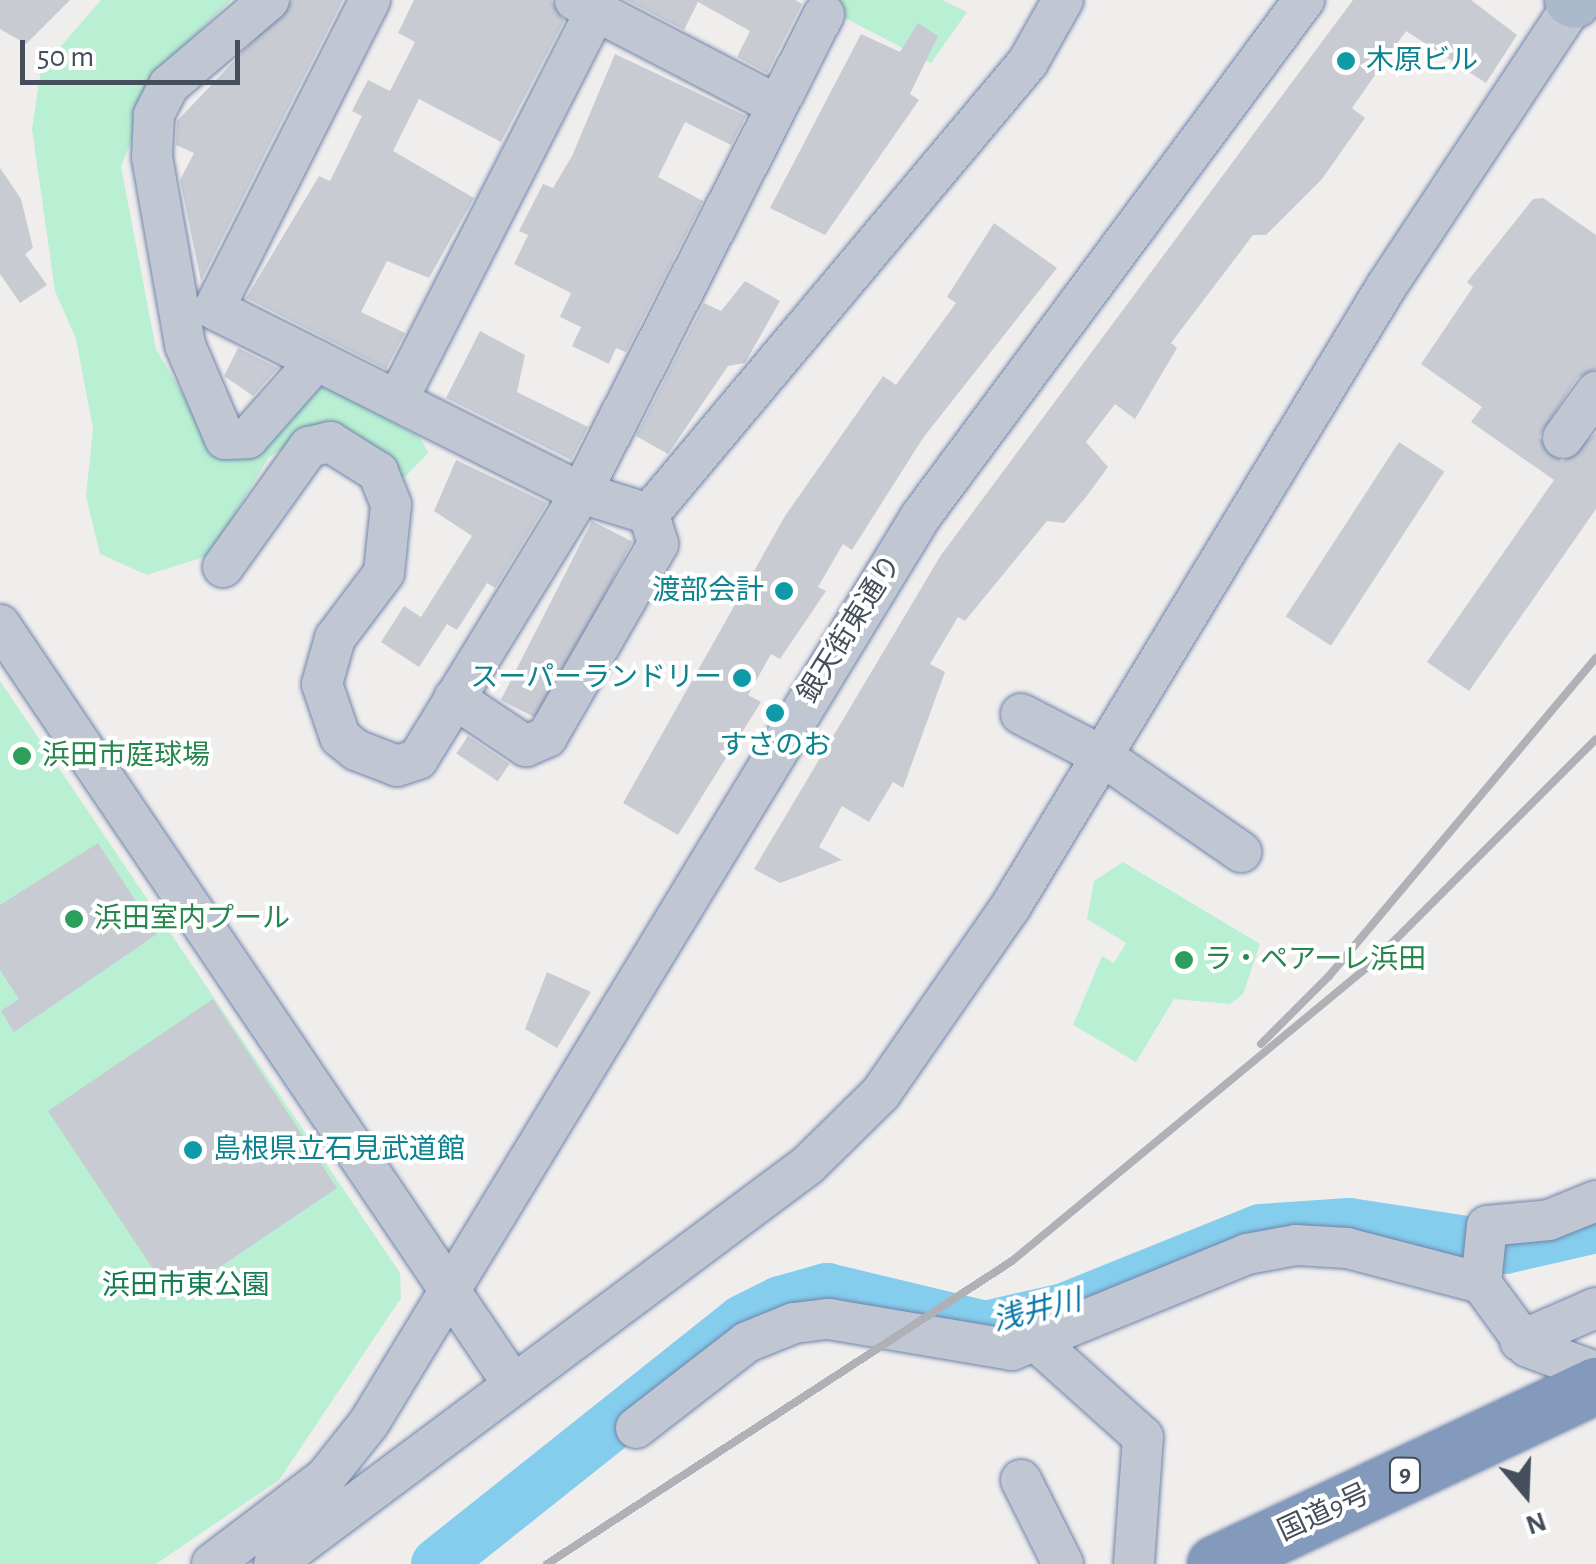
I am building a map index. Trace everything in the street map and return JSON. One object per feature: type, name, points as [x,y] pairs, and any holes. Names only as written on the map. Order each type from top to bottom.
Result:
[{"type":"highway","name":"国道9号","points":[[1215,1564],[1596,1385]]},
{"type":"street","points":[[269,0],[169,85],[154,114],[152,157],[176,291],[200,392],[224,439],[248,438],[317,360]]},
{"type":"street","points":[[214,309],[370,0]]},
{"type":"street","points":[[650,514],[1028,62],[1063,0]]},
{"type":"street","name":"銀天街東通り","points":[[369,1423],[921,516],[1304,0]]},
{"type":"street","points":[[398,399],[583,3],[777,105]]},
{"type":"street","points":[[274,1564],[808,1165],[870,1105],[942,1014],[1104,757],[1386,287],[1579,6]]},
{"type":"street","points":[[223,566],[289,467],[330,442],[378,472],[390,505],[384,574],[326,657],[330,716],[356,750],[397,766],[418,758],[581,493],[824,14]]},
{"type":"street","points":[[176,291],[581,493],[650,514]]},
{"type":"street","points":[[1563,438],[1596,392]]},
{"type":"street","points":[[454,698],[526,746],[547,738],[658,544],[650,514]]},
{"type":"street","points":[[0,625],[514,1384]]},
{"type":"street","points":[[1021,714],[1104,757],[1240,852]]},
{"type":"street","points":[[1596,1200],[1548,1220],[1488,1226],[1484,1261],[1520,1341],[1596,1372]]},
{"type":"street","points":[[636,1428],[747,1342],[794,1323],[844,1321],[991,1352],[1037,1342],[1247,1254],[1286,1246],[1484,1261]]},
{"type":"street","points":[[1520,1341],[1596,1308]]},
{"type":"street","points":[[1037,1342],[1143,1437],[1134,1564]]},
{"type":"street","points":[[274,1564],[347,1476],[369,1423]]},
{"type":"street","points":[[212,1564],[326,1477],[369,1423]]},
{"type":"street","points":[[1021,1480],[1063,1564]]},
{"type":"green space","points":[[101,0],[231,0],[159,70],[121,167],[156,349],[218,453],[314,380],[420,437],[428,453],[404,478],[326,431],[307,433],[269,457],[210,555],[147,575],[100,554],[86,496],[93,429],[76,339],[55,291],[32,129],[41,69]]},
{"type":"green space","points":[[811,0],[942,0],[967,12],[931,63]]},
{"type":"green space","name":"浜田市東公園","points":[[0,681],[400,1273],[401,1298],[279,1480],[156,1564],[0,1564]]},
{"type":"green space","name":"ラ・ペアーレ浜田","points":[[1123,862],[1260,944],[1243,994],[1230,1004],[1174,999],[1136,1062],[1073,1025],[1102,956],[1114,963],[1126,943],[1087,919],[1094,881]]},
{"type":"building","points":[[0,0],[70,0],[26,44],[0,29]]},
{"type":"building","points":[[292,0],[343,0],[201,281],[180,180],[194,153],[176,145],[177,121]]},
{"type":"building","points":[[414,0],[551,0],[564,21],[501,142],[419,99],[393,151],[474,198],[429,278],[387,261],[361,312],[405,333],[386,369],[246,298],[319,176],[330,181],[362,116],[352,111],[368,80],[390,91],[415,42],[398,33]]},
{"type":"building","points":[[626,0],[795,0],[802,4],[767,73],[737,57],[750,31],[698,2],[684,30]]},
{"type":"building","points":[[1353,0],[1471,0],[1517,35],[1486,83],[1406,31],[1352,108],[1365,118],[1322,179],[1266,235],[1253,235],[1171,343],[1177,348],[1135,419],[1115,404],[1086,442],[1108,467],[1086,497],[1064,523],[1047,521],[965,621],[958,617],[930,664],[945,672],[903,788],[893,782],[869,822],[842,806],[819,847],[842,860],[780,883],[754,869],[941,555]]},
{"type":"building","points":[[918,23],[938,36],[910,94],[919,100],[825,235],[770,208],[861,34],[900,52]]},
{"type":"building","points":[[615,54],[746,116],[731,145],[685,122],[658,177],[703,201],[626,352],[616,348],[609,364],[572,346],[581,327],[560,317],[571,293],[514,264],[528,235],[519,231],[543,184],[553,188],[572,156]]},
{"type":"building","points":[[0,168],[21,199],[33,248],[25,254],[47,285],[20,303],[0,274]]},
{"type":"building","points":[[1543,198],[1596,235],[1596,369],[1577,378],[1539,437],[1562,462],[1596,433],[1596,509],[1469,691],[1427,662],[1554,480],[1471,422],[1482,407],[1421,364],[1473,287],[1467,282],[1533,199]]},
{"type":"building","points":[[994,223],[1057,268],[923,438],[852,550],[843,544],[818,587],[826,591],[780,659],[771,654],[748,695],[761,702],[678,835],[623,803],[785,516],[883,376],[896,385],[956,303],[947,297]]},
{"type":"building","points":[[745,281],[780,301],[745,363],[728,366],[668,454],[636,436],[704,303],[721,311]]},
{"type":"building","points":[[480,331],[525,355],[517,392],[588,427],[571,460],[446,398]]},
{"type":"building","points":[[238,348],[278,368],[253,396],[224,376]]},
{"type":"building","points":[[1399,442],[1444,471],[1331,646],[1286,616]]},
{"type":"building","points":[[456,460],[547,503],[495,588],[487,583],[457,630],[447,624],[419,667],[381,642],[404,606],[421,617],[472,536],[434,511]]},
{"type":"building","points":[[592,521],[632,541],[541,721],[501,700]]},
{"type":"building","points":[[468,736],[509,764],[498,781],[456,753]]},
{"type":"building","name":"浜田室内プール","points":[[98,843],[157,934],[14,1032],[1,1011],[19,999],[0,970],[0,905]]},
{"type":"building","points":[[547,972],[591,992],[557,1048],[525,1029]]},
{"type":"building","name":"島根県立石見武道館","points":[[213,999],[337,1188],[205,1277],[199,1269],[167,1290],[48,1111]]},
{"type":"waterway","name":"浅井川","points":[[437,1564],[742,1321],[780,1302],[827,1289],[985,1327],[1064,1309],[1261,1230],[1349,1224],[1505,1248],[1596,1227]]},
{"type":"railway","points":[[1261,1044],[1329,976],[1596,658]]},
{"type":"railway","points":[[547,1564],[1012,1261],[1371,964],[1596,739]]},
{"type":"place","name":"木原ビル","points":[[1346,61]]},
{"type":"place","name":"渡部会計","points":[[784,591]]},
{"type":"place","name":"スーパーランドリー","points":[[742,678]]},
{"type":"place","name":"すさのお","points":[[775,713]]},
{"type":"place","name":"浜田市庭球場","points":[[22,756]]},
{"type":"place","name":"浜田室内プール","points":[[74,919]]},
{"type":"place","name":"ラ・ペアーレ浜田","points":[[1184,960]]},
{"type":"place","name":"島根県立石見武道館","points":[[193,1150]]}]
